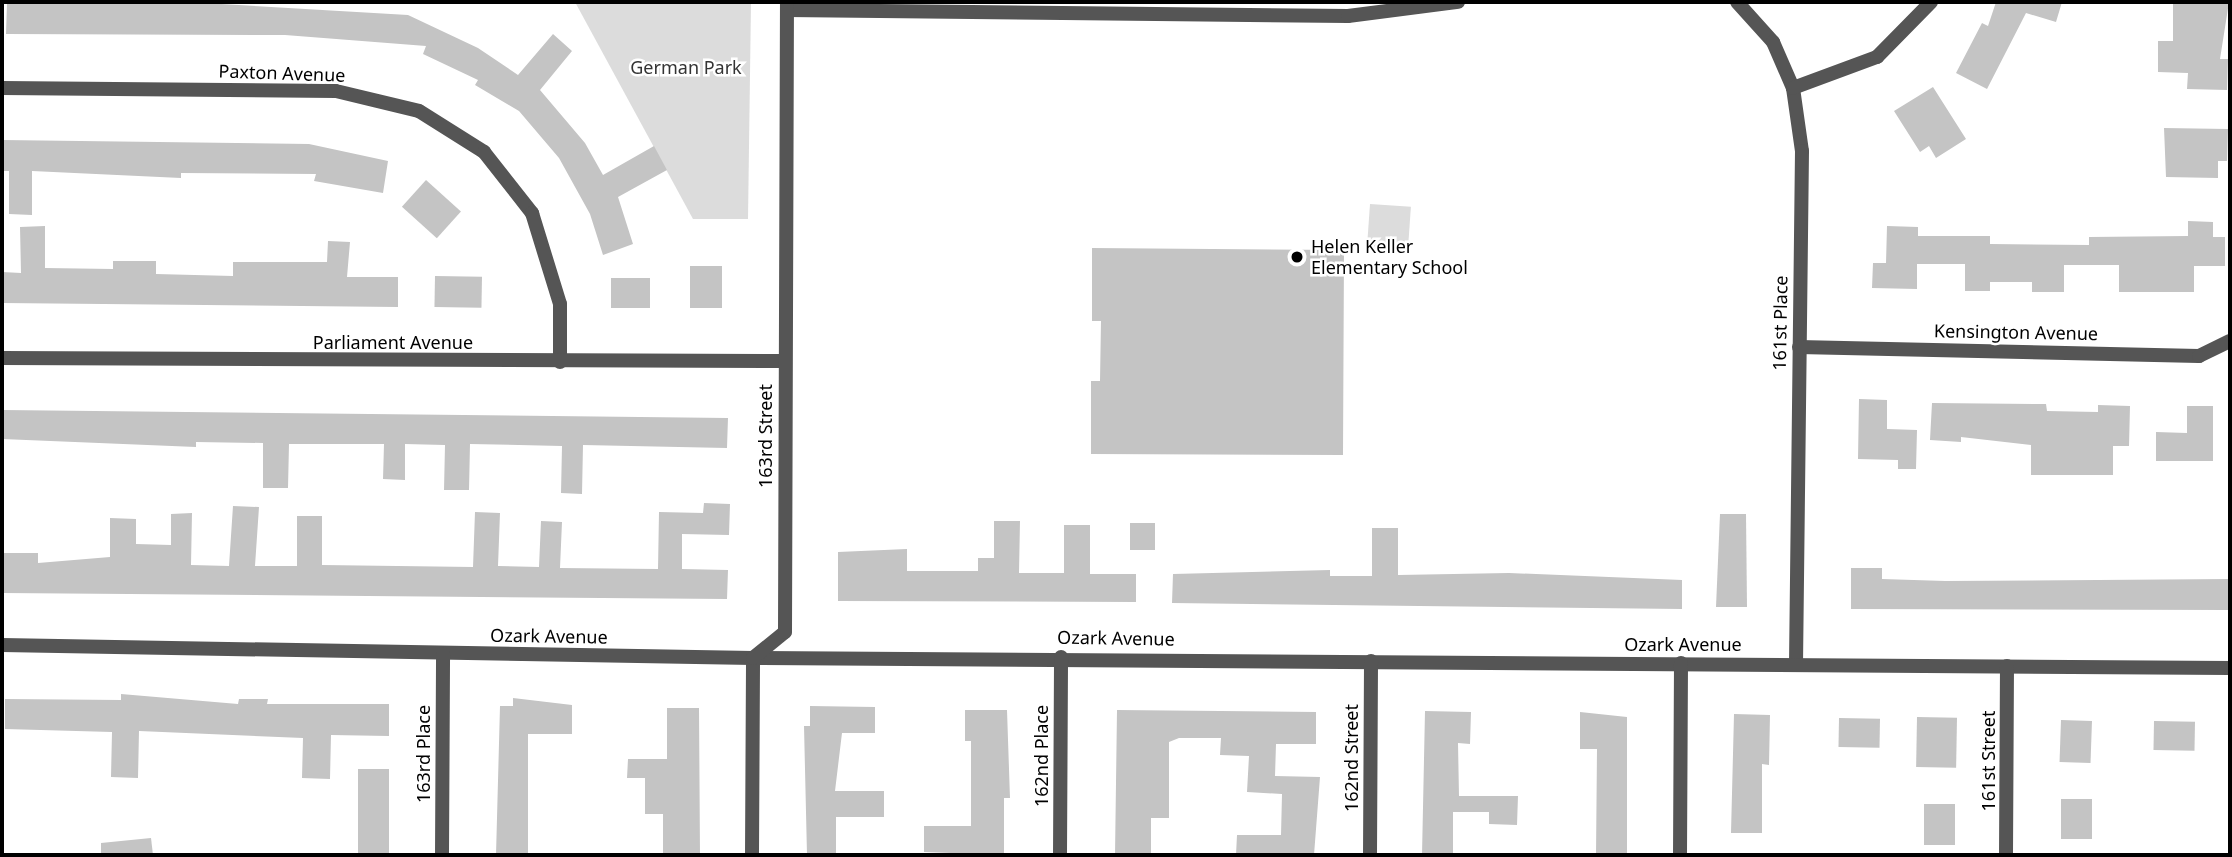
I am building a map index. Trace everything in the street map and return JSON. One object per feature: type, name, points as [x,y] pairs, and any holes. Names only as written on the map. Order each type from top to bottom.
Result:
[{"type":"street","points":[[787,6],[1348,16],[1458,2]]},
{"type":"street","name":"161st Place","points":[[1737,2],[1773,42],[1793,88],[1803,178],[1796,663]]},
{"type":"street","points":[[1793,88],[1877,57],[1931,2]]},
{"type":"street","name":"163rd Street","points":[[753,658],[785,632],[787,6]]},
{"type":"street","name":"Paxton Avenue","points":[[2,88],[336,91],[419,111],[484,152],[531,213],[560,304],[561,362]]},
{"type":"street","name":"Kensington Avenue","points":[[1799,346],[2199,356],[2230,341]]},
{"type":"street","name":"Parliament Avenue","points":[[2,358],[785,361]]},
{"type":"street","name":"Ozark Avenue","points":[[2,645],[753,658],[1061,657],[2230,668]]},
{"type":"street","name":"163rd Place","points":[[442,855],[443,654]]},
{"type":"street","name":"162nd Place","points":[[1060,855],[1061,657]]},
{"type":"street","points":[[752,855],[753,658]]},
{"type":"street","name":"162nd Street","points":[[1370,855],[1371,661]]},
{"type":"street","points":[[1680,855],[1681,663]]},
{"type":"street","name":"161st Street","points":[[2007,666],[2007,855]]},
{"type":"green space","name":"German Park","points":[[575,2],[751,2],[748,219],[693,219]]},
{"type":"green space","points":[[1370,204],[1411,207],[1408,255],[1367,252]]},
{"type":"building","points":[[187,2],[408,15],[478,48],[518,75],[553,34],[572,51],[540,90],[585,143],[603,175],[654,146],[667,170],[618,197],[633,244],[603,255],[590,214],[559,158],[519,111],[475,85],[478,80],[423,54],[426,46],[285,35],[6,34],[7,3]]},
{"type":"building","points":[[1996,2],[2062,2],[2056,22],[2026,13],[1987,89],[1956,73],[1982,23],[1988,26]]},
{"type":"building","points":[[2173,2],[2229,2],[2220,59],[2228,59],[2227,90],[2187,89],[2188,73],[2158,72],[2158,41],[2173,41]]},
{"type":"building","points":[[1933,87],[1966,139],[1936,158],[1929,146],[1920,152],[1894,111]]},
{"type":"building","points":[[2164,128],[2228,129],[2227,161],[2218,161],[2218,178],[2166,177]]},
{"type":"building","points":[[2,140],[309,144],[388,161],[383,193],[314,181],[316,174],[181,173],[181,178],[32,171],[32,215],[9,214],[9,171],[2,171]]},
{"type":"building","points":[[426,180],[461,211],[437,238],[402,207]]},
{"type":"building","points":[[2188,221],[2213,222],[2213,237],[2225,237],[2225,266],[2194,266],[2194,292],[2119,292],[2119,265],[2064,265],[2064,292],[2032,292],[2032,282],[1990,282],[1990,291],[1965,291],[1965,264],[1917,264],[1917,289],[1872,288],[1873,263],[1886,263],[1887,226],[1918,227],[1918,236],[1990,236],[1990,244],[2089,245],[2089,237],[2188,236]]},
{"type":"building","points":[[45,226],[45,268],[113,269],[113,261],[156,261],[156,274],[233,276],[233,262],[327,262],[328,241],[350,242],[347,277],[398,277],[398,307],[2,303],[2,272],[21,273],[20,227]]},
{"type":"building","points":[[1092,248],[1344,250],[1343,455],[1091,454],[1091,381],[1100,381],[1101,321],[1092,321]]},
{"type":"building","points":[[690,266],[722,266],[722,308],[690,308]]},
{"type":"building","points":[[435,276],[482,277],[481,308],[434,307]]},
{"type":"building","points":[[611,278],[650,278],[650,308],[611,308]]},
{"type":"building","points":[[1859,399],[1887,400],[1887,429],[1917,430],[1916,469],[1898,469],[1898,460],[1858,459]]},
{"type":"building","points":[[1932,403],[2046,404],[2047,411],[2098,412],[2098,405],[2130,406],[2129,446],[2113,446],[2113,475],[2031,475],[2031,445],[1961,437],[1961,442],[1930,440]]},
{"type":"building","points":[[2187,406],[2213,406],[2213,461],[2156,461],[2156,432],[2187,433]]},
{"type":"building","points":[[2,410],[728,418],[727,448],[583,445],[582,494],[561,493],[562,446],[470,444],[469,490],[444,490],[445,445],[405,444],[405,480],[383,479],[384,444],[289,444],[288,488],[263,488],[263,443],[196,442],[196,447],[2,439]]},
{"type":"building","points":[[704,503],[730,504],[729,535],[682,534],[682,569],[728,570],[727,599],[2,593],[2,553],[38,553],[38,563],[110,557],[110,518],[136,519],[136,544],[171,545],[171,514],[192,513],[191,565],[229,566],[233,506],[259,507],[255,566],[297,566],[297,516],[322,516],[322,565],[473,567],[475,512],[500,513],[498,566],[539,567],[541,521],[562,522],[560,568],[658,569],[659,512],[703,513]]},
{"type":"building","points":[[1720,514],[1746,514],[1747,607],[1716,607]]},
{"type":"building","points":[[994,521],[1020,521],[1019,573],[1064,573],[1064,525],[1090,525],[1090,574],[1136,574],[1136,602],[838,601],[838,552],[907,549],[907,571],[978,571],[978,558],[994,558]]},
{"type":"building","points":[[1130,523],[1155,523],[1155,550],[1130,550]]},
{"type":"building","points":[[1372,528],[1398,528],[1398,575],[1509,573],[1682,580],[1682,609],[1172,603],[1173,574],[1330,570],[1330,576],[1372,576]]},
{"type":"building","points":[[1851,568],[1882,568],[1882,579],[1945,581],[2230,579],[2230,610],[1851,609]]},
{"type":"building","points":[[121,694],[238,704],[239,699],[268,699],[267,704],[389,704],[389,736],[331,735],[330,779],[302,778],[303,738],[139,731],[138,778],[111,777],[112,732],[5,729],[5,699],[121,700]]},
{"type":"building","points":[[513,698],[572,705],[572,734],[528,734],[528,855],[496,855],[500,706],[513,706]]},
{"type":"building","points":[[810,706],[875,707],[875,733],[842,733],[835,791],[884,791],[884,817],[836,817],[836,855],[807,855],[804,726],[810,726]]},
{"type":"building","points":[[667,708],[699,708],[700,855],[663,855],[663,814],[645,814],[645,778],[627,778],[628,759],[667,759]]},
{"type":"building","points":[[965,710],[1007,710],[1010,798],[1004,798],[1004,855],[924,852],[924,826],[971,826],[971,741],[965,741]]},
{"type":"building","points":[[1117,710],[1316,712],[1316,744],[1276,744],[1275,776],[1320,777],[1314,855],[1236,855],[1237,835],[1281,835],[1282,794],[1247,792],[1249,756],[1220,755],[1221,738],[1179,738],[1169,742],[1169,818],[1151,818],[1151,855],[1115,855]]},
{"type":"building","points":[[1425,711],[1471,712],[1470,744],[1458,743],[1459,796],[1518,796],[1517,825],[1489,824],[1489,812],[1453,812],[1453,855],[1422,855]]},
{"type":"building","points":[[1580,712],[1627,717],[1627,855],[1596,855],[1597,749],[1580,749]]},
{"type":"building","points":[[1734,714],[1770,715],[1769,765],[1762,764],[1762,833],[1731,833]]},
{"type":"building","points":[[1917,717],[1957,718],[1956,768],[1916,767]]},
{"type":"building","points":[[1839,718],[1880,719],[1879,748],[1838,747]]},
{"type":"building","points":[[2061,720],[2092,721],[2091,763],[2060,762]]},
{"type":"building","points":[[2154,721],[2195,722],[2194,751],[2153,750]]},
{"type":"building","points":[[358,769],[389,769],[389,855],[358,855]]},
{"type":"building","points":[[2061,799],[2092,799],[2092,839],[2061,839]]},
{"type":"building","points":[[1924,804],[1955,804],[1955,845],[1924,845]]},
{"type":"building","points":[[151,838],[153,855],[101,855],[101,843]]},
{"type":"place","name":"Helen Keller Elementary School","points":[[1297,257]]}]
